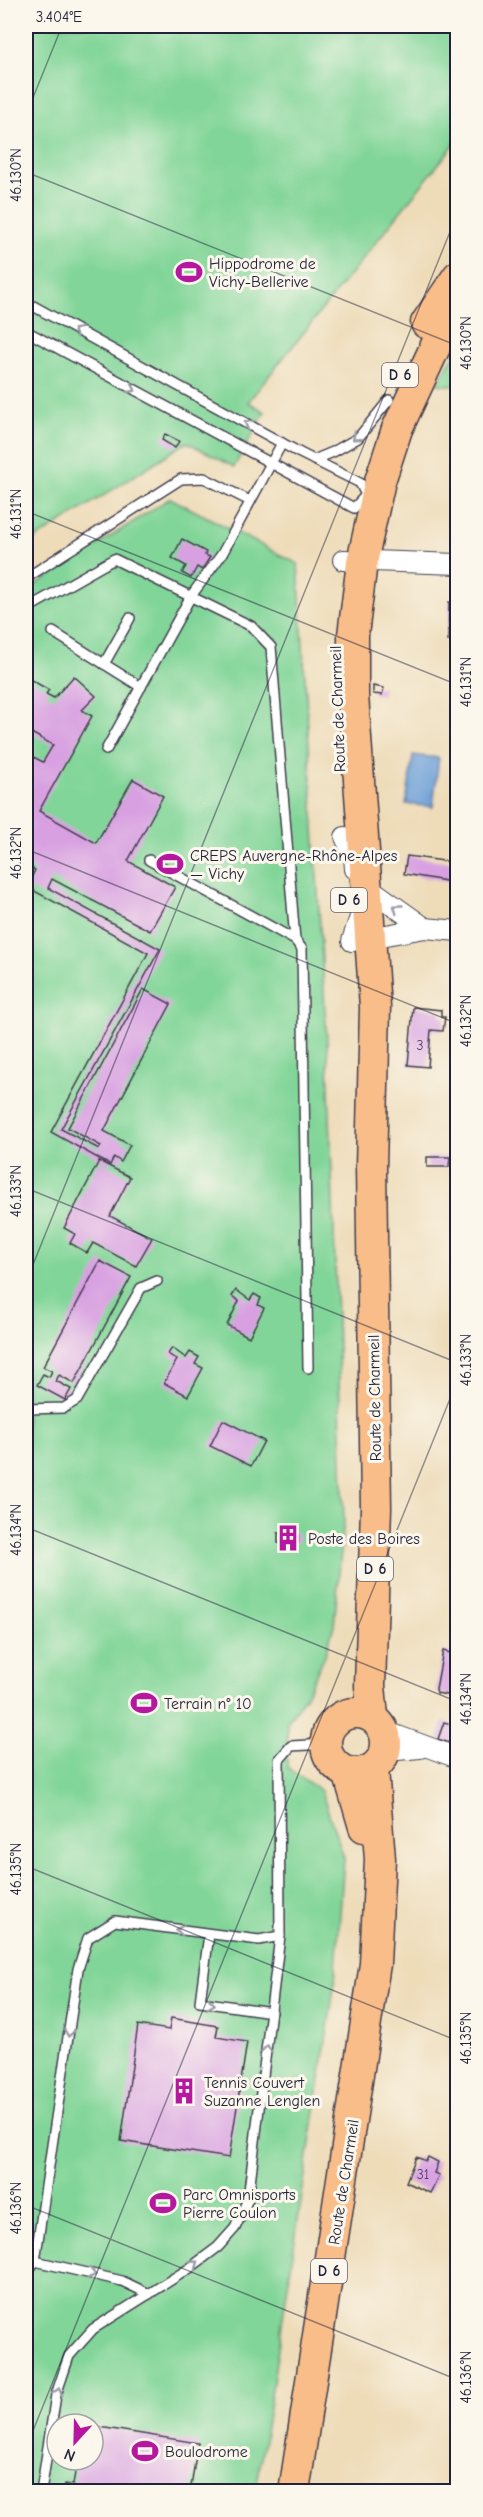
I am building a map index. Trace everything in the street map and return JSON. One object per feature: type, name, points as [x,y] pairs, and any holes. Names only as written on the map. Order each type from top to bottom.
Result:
[{"type":"main road","name":"Route de Charmeil","points":[[294,2492],[363,2050],[367,1862],[364,1828],[373,1748],[370,1686],[376,1508],[371,1167],[375,1007],[345,837],[334,707],[336,602],[352,561],[372,439],[419,335],[458,276]]},
{"type":"main road","name":"Route de Charmeil","points":[[363,502],[437,343],[458,308]]},
{"type":"main road","name":"Route de Charmeil","points":[[352,561],[353,695],[362,923]]},
{"type":"main road","name":"Route de Charmeil","points":[[326,1744],[328,1731],[333,1722],[342,1716],[356,1685],[373,1629]]},
{"type":"main road","points":[[326,1744],[328,1755],[336,1766],[373,1748],[358,1713],[342,1716]]},
{"type":"street","points":[[352,561],[458,564]]},
{"type":"street","points":[[425,928],[376,893],[362,923],[458,931]]},
{"type":"street","points":[[373,1748],[435,1749],[458,1758]]},
{"type":"lane","points":[[26,302],[314,460],[363,502]]},
{"type":"lane","points":[[26,331],[293,476],[363,502]]},
{"type":"lane","points":[[314,460],[333,453],[358,438],[389,400]]},
{"type":"lane","points":[[106,750],[191,596],[222,554],[282,443]]},
{"type":"lane","points":[[26,578],[181,479],[204,478],[250,501]]},
{"type":"lane","points":[[352,561],[363,502]]},
{"type":"lane","points":[[26,609],[114,559],[251,626],[271,646],[296,940]]},
{"type":"lane","points":[[104,664],[130,618]]},
{"type":"lane","points":[[52,632],[141,687]]},
{"type":"lane","points":[[149,860],[296,940],[302,949],[309,1368]]},
{"type":"lane","points":[[26,1408],[64,1408],[77,1400],[141,1288],[157,1281]]},
{"type":"lane","points":[[41,2492],[57,2395],[69,2355],[93,2329],[190,2268],[218,2247],[235,2228],[248,2199],[280,1936],[279,1760],[291,1746],[326,1744]]},
{"type":"lane","points":[[26,2274],[35,2261],[78,1969],[88,1938],[115,1921],[259,1940],[280,1936]]},
{"type":"lane","points":[[209,1935],[200,2002],[272,2012]]},
{"type":"lane","points":[[35,2261],[122,2282],[149,2294]]},
{"type":"green space","name":"Hippodrome de Vichy-Bellerive","points":[[26,26],[457,26],[457,141],[248,402],[265,412],[234,467],[187,442],[26,545]]},
{"type":"green space","points":[[457,350],[457,386],[437,384]]},
{"type":"green space","points":[[170,498],[298,564],[328,1058],[344,1521],[334,1625],[325,1655],[306,1695],[287,1722],[287,1767],[321,1791],[344,1858],[335,1982],[256,2491],[26,2491],[26,591]]},
{"type":"water","points":[[413,755],[439,758],[433,807],[406,804]]},
{"type":"building","points":[[165,434],[179,441],[175,448],[162,440]]},
{"type":"building","points":[[182,539],[206,552],[205,555],[210,557],[202,570],[197,567],[191,578],[182,573],[186,566],[172,558]]},
{"type":"building","points":[[449,602],[458,603],[458,641],[448,641]]},
{"type":"building","points":[[74,676],[96,696],[82,710],[92,716],[39,811],[96,843],[133,779],[163,796],[128,861],[175,887],[150,931],[52,879],[48,888],[160,949],[61,1129],[99,1149],[101,1146],[68,1128],[143,989],[171,1004],[104,1131],[130,1145],[121,1162],[114,1157],[110,1165],[51,1132],[148,953],[27,887],[35,870],[26,865],[26,800],[32,788],[26,784],[26,753],[43,762],[53,745],[26,730],[26,677],[49,690],[46,694],[54,698]]},
{"type":"building","points":[[373,686],[384,688],[382,695],[373,694]]},
{"type":"building","points":[[407,856],[458,863],[458,883],[404,874]]},
{"type":"building","points":[[413,1007],[441,1010],[441,1017],[445,1017],[443,1031],[431,1030],[428,1067],[408,1065]]},
{"type":"building","points":[[427,1157],[450,1157],[449,1167],[427,1167]]},
{"type":"building","points":[[99,1161],[130,1177],[110,1216],[152,1238],[136,1266],[93,1243],[87,1253],[70,1243],[75,1234],[64,1228]]},
{"type":"building","points":[[100,1261],[131,1277],[74,1383],[59,1375],[56,1381],[71,1389],[65,1400],[37,1385],[43,1374],[49,1377],[52,1371],[43,1367]]},
{"type":"building","points":[[236,1290],[250,1300],[254,1294],[261,1298],[258,1305],[264,1308],[249,1337],[227,1325],[239,1301],[232,1296]]},
{"type":"building","points":[[172,1348],[186,1358],[190,1352],[199,1357],[195,1364],[203,1368],[188,1396],[164,1383],[177,1360],[168,1354]]},
{"type":"building","points":[[223,1420],[264,1441],[251,1466],[210,1446]]},
{"type":"building","name":"Poste des Boires","points":[[278,1533],[298,1533],[298,1543],[278,1543]]},
{"type":"building","points":[[443,1651],[458,1655],[457,1697],[437,1693]]},
{"type":"building","points":[[444,1722],[458,1726],[458,1746],[438,1739]]},
{"type":"building","name":"Tennis Couvert Suzanne Lenglen","points":[[171,2018],[218,2026],[216,2037],[247,2042],[229,2158],[121,2141],[138,2025],[169,2030]]},
{"type":"building","points":[[416,2157],[426,2161],[428,2157],[438,2162],[434,2173],[439,2175],[430,2193],[406,2182]]},
{"type":"building","name":"Boulodrome","points":[[105,2428],[198,2443],[190,2492],[64,2492],[65,2484],[73,2485],[75,2472],[105,2472]]},
{"type":"place","name":"Hippodrome de Vichy-Bellerive","points":[[189,272]]},
{"type":"place","name":"CREPS Auvergne-Rhône-Alpes — Vichy","points":[[170,864]]},
{"type":"place","name":"Poste des Boires","points":[[288,1538]]},
{"type":"place","name":"Terrain n° 10","points":[[144,1703]]},
{"type":"place","name":"Tennis Couvert Suzanne Lenglen","points":[[184,2091]]},
{"type":"place","name":"Parc Omnisports Pierre Coulon","points":[[163,2203]]},
{"type":"place","name":"Boulodrome","points":[[145,2451]]}]
